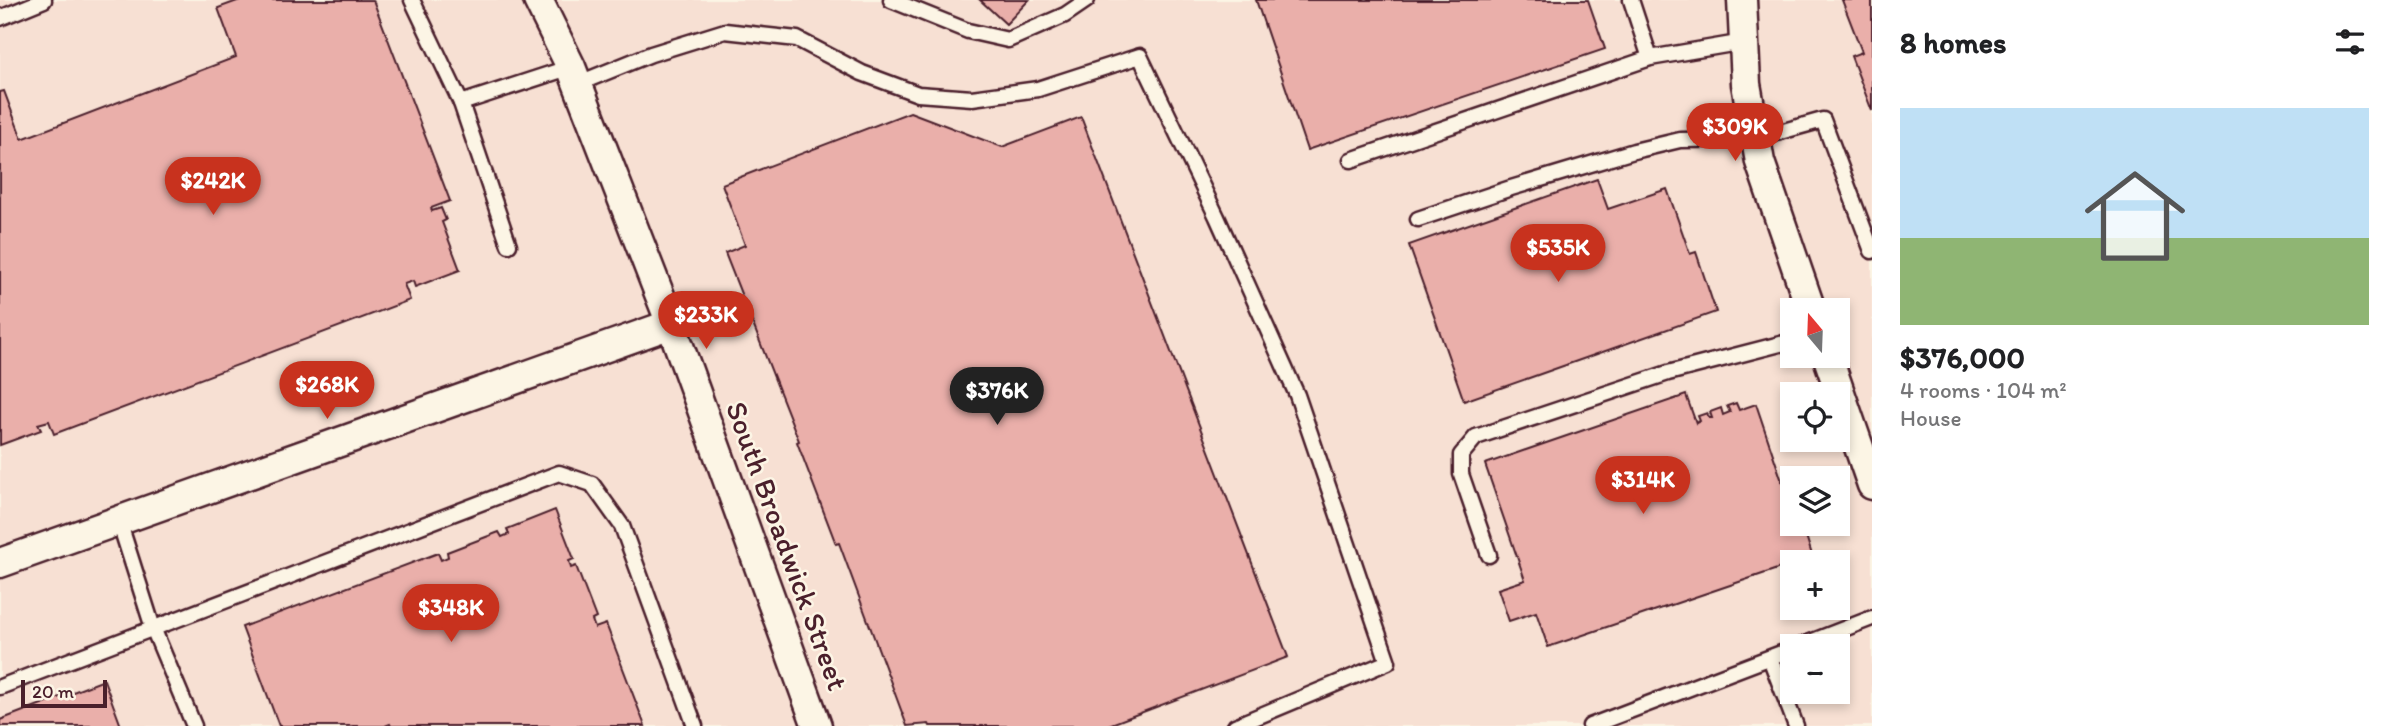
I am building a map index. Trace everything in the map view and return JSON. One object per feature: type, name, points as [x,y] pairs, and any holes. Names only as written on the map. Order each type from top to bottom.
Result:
[{"type":"street","name":"South Broadwick Street","points":[[538,0],[574,75],[671,324],[817,726]]},
{"type":"street","points":[[1742,0],[1746,83],[1760,162],[1807,298]]},
{"type":"street","points":[[0,563],[671,324]]},
{"type":"street","points":[[1832,368],[1872,485]]},
{"type":"lane","points":[[0,18],[44,0]]},
{"type":"lane","points":[[412,0],[461,103],[509,245]]},
{"type":"lane","points":[[891,0],[968,31],[1008,40],[1065,15],[1087,0]]},
{"type":"lane","points":[[1630,0],[1650,58]]},
{"type":"lane","points":[[461,103],[574,75],[725,31],[797,39],[862,73],[918,94],[972,98],[1038,89],[1140,56],[1217,217],[1297,395],[1388,662],[1235,726]]},
{"type":"lane","points":[[1351,160],[1650,58],[1744,42]]},
{"type":"lane","points":[[1418,219],[1524,184],[1679,140],[1755,139],[1823,120],[1872,251]]},
{"type":"lane","points":[[1489,555],[1461,474],[1461,456],[1476,437],[1668,373],[1780,344]]},
{"type":"lane","points":[[0,687],[559,473],[592,484],[622,526],[695,726]]},
{"type":"lane","points":[[119,521],[153,628],[194,726]]},
{"type":"lane","points":[[1831,634],[1872,618]]},
{"type":"lane","points":[[1590,726],[1780,654]]},
{"type":"lane","points":[[1770,658],[1796,726]]},
{"type":"shaded area","points":[[0,0],[1872,0],[1872,726],[0,726]]},
{"type":"building","points":[[240,0],[373,0],[450,201],[431,208],[432,211],[441,208],[446,220],[442,222],[460,270],[415,287],[413,281],[404,284],[410,300],[54,434],[49,421],[38,424],[41,430],[0,445],[0,92],[4,91],[22,139],[236,57],[218,8]]},
{"type":"building","points":[[980,0],[1029,0],[1006,24]]},
{"type":"building","points":[[1256,0],[1588,0],[1605,49],[1307,150]]},
{"type":"building","points":[[1842,0],[1872,0],[1872,111],[1851,56],[1862,52]]},
{"type":"building","points":[[910,112],[1002,147],[1081,117],[1288,657],[1106,726],[907,726],[839,543],[836,544],[797,442],[799,441],[725,253],[745,245],[722,184]]},
{"type":"building","points":[[1597,179],[1608,209],[1667,189],[1690,254],[1696,252],[1716,312],[1464,401],[1409,245]]},
{"type":"building","points":[[1686,395],[1696,423],[1700,421],[1698,416],[1707,413],[1709,418],[1712,418],[1710,412],[1721,408],[1723,415],[1730,412],[1727,406],[1736,403],[1739,410],[1756,404],[1780,475],[1780,536],[1806,536],[1810,550],[1780,550],[1780,568],[1548,647],[1536,612],[1509,621],[1498,589],[1525,580],[1485,464]]},
{"type":"building","points":[[555,510],[574,559],[569,561],[571,568],[576,566],[596,618],[592,620],[595,628],[606,624],[645,726],[279,726],[242,627],[438,553],[441,560],[448,557],[447,552],[499,532],[502,537],[509,534],[507,529]]},
{"type":"building","points":[[104,680],[121,726],[0,726],[0,720]]}]
